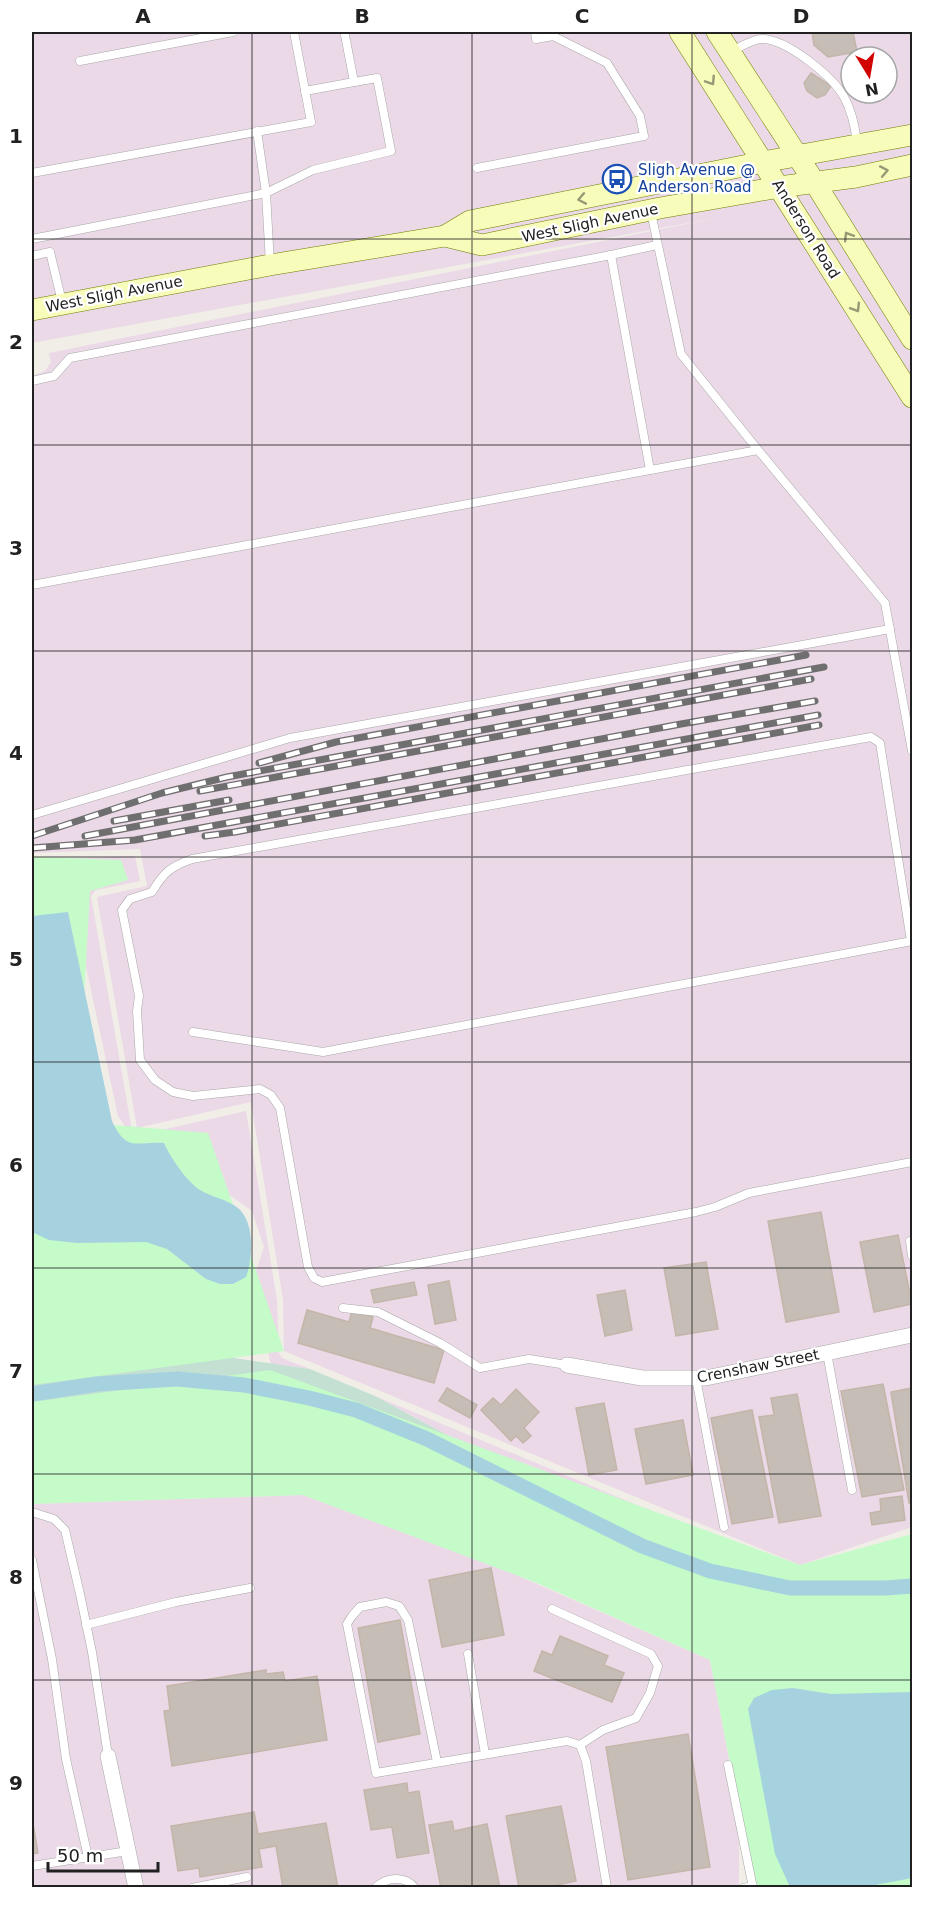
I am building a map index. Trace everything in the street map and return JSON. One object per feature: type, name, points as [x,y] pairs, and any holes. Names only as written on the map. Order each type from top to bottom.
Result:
[{"type":"main road","name":"Anderson Road","points":[[680,32],[912,397]]},
{"type":"main road","points":[[717,32],[912,339]]},
{"type":"main road","name":"West Sligh Avenue","points":[[32,310],[270,265],[445,236],[470,221],[763,162],[912,135]]},
{"type":"main road","name":"West Sligh Avenue","points":[[445,236],[482,245],[651,210],[912,165]]},
{"type":"street","name":"Crenshaw Street","points":[[567,1365],[642,1378],[706,1378],[912,1335]]},
{"type":"street","points":[[108,1756],[136,1887]]},
{"type":"lane","points":[[80,60],[233,32]]},
{"type":"lane","points":[[32,173],[311,122],[294,32]]},
{"type":"lane","points":[[477,168],[644,136],[640,116],[607,63],[553,36],[536,39],[535,32]]},
{"type":"lane","points":[[344,33],[354,82]]},
{"type":"lane","points":[[731,52],[761,39],[780,44],[801,56],[834,82],[845,99],[853,119],[858,146]]},
{"type":"lane","points":[[32,239],[266,193],[313,170],[391,151],[377,78],[305,91]]},
{"type":"lane","points":[[257,131],[266,193],[270,265]]},
{"type":"lane","points":[[651,210],[681,354],[885,603],[912,751]]},
{"type":"lane","points":[[47,236],[63,304]]},
{"type":"lane","points":[[32,381],[54,376],[70,358],[657,245]]},
{"type":"lane","points":[[32,256],[50,252]]},
{"type":"lane","points":[[611,255],[650,470]]},
{"type":"lane","points":[[32,585],[758,450]]},
{"type":"lane","points":[[32,815],[290,738],[890,629]]},
{"type":"lane","points":[[193,1032],[323,1052],[912,941],[880,743],[876,738],[871,737],[192,860],[173,866],[162,875],[152,892],[130,899],[122,910],[139,996],[137,1011],[140,1060],[155,1080],[173,1092],[193,1096],[260,1089],[271,1095],[280,1108],[308,1267],[314,1278],[322,1282],[689,1213],[716,1207],[748,1193],[912,1162]]},
{"type":"lane","points":[[910,1241],[912,1256]]},
{"type":"lane","points":[[343,1308],[378,1312],[440,1343],[480,1368],[530,1359],[567,1365]]},
{"type":"lane","points":[[827,1353],[852,1490]]},
{"type":"lane","points":[[696,1378],[724,1527]]},
{"type":"lane","points":[[32,1512],[54,1519],[65,1530],[87,1625],[108,1756]]},
{"type":"lane","points":[[32,1560],[52,1659],[66,1759],[88,1857]]},
{"type":"lane","points":[[87,1625],[176,1602],[250,1588]]},
{"type":"lane","points":[[437,1762],[408,1620],[399,1606],[386,1602],[360,1607],[347,1624],[376,1773],[567,1741],[580,1745]]},
{"type":"lane","points":[[552,1609],[651,1654],[658,1666],[650,1692],[636,1718],[603,1730],[580,1745]]},
{"type":"lane","points":[[468,1654],[485,1754]]},
{"type":"lane","points":[[580,1745],[586,1761],[607,1887]]},
{"type":"lane","points":[[728,1765],[753,1887],[743,1887]]},
{"type":"lane","points":[[32,1866],[128,1851]]},
{"type":"lane","points":[[192,1887],[247,1877]]},
{"type":"lane","points":[[375,1887],[380,1882],[397,1878],[409,1881],[415,1887]]},
{"type":"shaded area","points":[[32,32],[912,32],[912,1527],[800,1565],[284,1351],[283,1300],[251,1102],[137,1128],[97,897],[147,886],[140,849],[32,853],[32,376],[45,371],[51,362],[49,353],[716,218],[32,343]]},
{"type":"shaded area","points":[[135,856],[140,881],[96,890],[91,896],[132,1131],[139,1135],[246,1111],[277,1300],[279,1353],[282,1358],[310,1369],[271,1364],[250,1289],[264,1247],[252,1211],[210,1181],[130,1134],[118,1116],[74,911],[32,860]]},
{"type":"shaded area","points":[[375,1396],[755,1554],[506,1467]]},
{"type":"shaded area","points":[[303,1495],[512,1573],[710,1660],[739,1810],[739,1887],[32,1887],[32,1504]]},
{"type":"green space","points":[[32,857],[121,860],[128,880],[90,891],[77,1122],[208,1133],[284,1351],[32,1385]]},
{"type":"green space","points":[[220,1356],[310,1369],[375,1396],[506,1467],[879,1592],[32,1406],[32,1372]]},
{"type":"green space","points":[[270,1370],[800,1565],[912,1534],[912,1887],[754,1887],[710,1660],[537,1583],[303,1495],[32,1504],[32,1402]]},
{"type":"water","points":[[68,912],[112,1121],[117,1131],[128,1141],[139,1144],[164,1143],[189,1181],[204,1192],[234,1205],[244,1214],[250,1231],[250,1260],[246,1277],[233,1284],[220,1284],[206,1279],[167,1249],[146,1242],[77,1243],[49,1240],[32,1232],[32,916]]},
{"type":"water","points":[[793,1688],[831,1694],[912,1692],[912,1878],[865,1887],[790,1887],[775,1854],[748,1709],[754,1698],[772,1690]]},
{"type":"building","points":[[812,32],[853,32],[856,45],[839,45],[839,55],[828,57],[814,45]]},
{"type":"building","points":[[811,73],[831,86],[825,95],[817,98],[807,91],[804,83]]},
{"type":"building","points":[[821,1212],[839,1312],[786,1322],[768,1221]]},
{"type":"building","points":[[898,1235],[912,1304],[874,1312],[860,1242]]},
{"type":"building","points":[[706,1262],[718,1329],[676,1336],[664,1268]]},
{"type":"building","points":[[449,1281],[456,1320],[435,1324],[428,1285]]},
{"type":"building","points":[[414,1282],[417,1295],[374,1303],[371,1290]]},
{"type":"building","points":[[625,1290],[632,1330],[605,1336],[597,1295]]},
{"type":"building","points":[[307,1310],[349,1322],[352,1311],[373,1317],[370,1328],[444,1350],[434,1383],[298,1343]]},
{"type":"building","points":[[883,1384],[904,1490],[862,1497],[841,1391]]},
{"type":"building","points":[[447,1388],[477,1405],[470,1418],[439,1401]]},
{"type":"building","points":[[912,1388],[912,1502],[909,1503],[891,1392]]},
{"type":"building","points":[[516,1389],[539,1412],[524,1428],[531,1436],[523,1443],[516,1436],[511,1441],[481,1410],[493,1398],[501,1405]]},
{"type":"building","points":[[797,1394],[821,1516],[779,1523],[759,1417],[774,1415],[771,1398]]},
{"type":"building","points":[[604,1403],[617,1470],[589,1475],[576,1408]]},
{"type":"building","points":[[752,1410],[773,1517],[732,1524],[711,1418]]},
{"type":"building","points":[[683,1420],[693,1475],[646,1484],[635,1429]]},
{"type":"building","points":[[902,1496],[905,1520],[872,1525],[870,1513],[881,1511],[880,1499]]},
{"type":"building","points":[[491,1568],[504,1635],[442,1647],[429,1580]]},
{"type":"building","points":[[400,1620],[420,1734],[378,1742],[358,1628]]},
{"type":"building","points":[[560,1636],[608,1656],[604,1665],[624,1673],[612,1702],[534,1671],[542,1651],[552,1655]]},
{"type":"building","points":[[266,1670],[266,1674],[283,1672],[285,1681],[317,1676],[327,1740],[172,1766],[164,1711],[170,1710],[167,1686]]},
{"type":"building","points":[[688,1734],[710,1867],[628,1880],[606,1747]]},
{"type":"building","points":[[407,1783],[408,1793],[419,1791],[429,1853],[397,1858],[392,1827],[371,1830],[364,1790]]},
{"type":"building","points":[[561,1806],[576,1881],[543,1888],[519,1888],[506,1816]]},
{"type":"building","points":[[254,1812],[258,1834],[326,1823],[338,1888],[283,1888],[276,1846],[259,1849],[262,1867],[200,1877],[199,1868],[178,1871],[171,1826]]},
{"type":"building","points":[[32,1818],[38,1853],[32,1854]]},
{"type":"building","points":[[452,1821],[454,1831],[487,1824],[500,1888],[441,1888],[429,1825]]},
{"type":"waterway","points":[[32,1394],[97,1384],[177,1379],[244,1385],[309,1398],[356,1410],[427,1439],[642,1546],[710,1571],[790,1588],[912,1586]]},
{"type":"railway","points":[[259,763],[336,742],[806,655]]},
{"type":"railway","points":[[32,836],[162,793],[227,777],[824,667]]},
{"type":"railway","points":[[200,791],[811,679]]},
{"type":"railway","points":[[85,836],[815,701]]},
{"type":"railway","points":[[32,848],[135,840],[818,715]]},
{"type":"railway","points":[[205,836],[819,725]]},
{"type":"railway","points":[[114,821],[229,800]]},
{"type":"place","name":"Sligh Avenue @ Anderson Road","points":[[617,179]]}]
